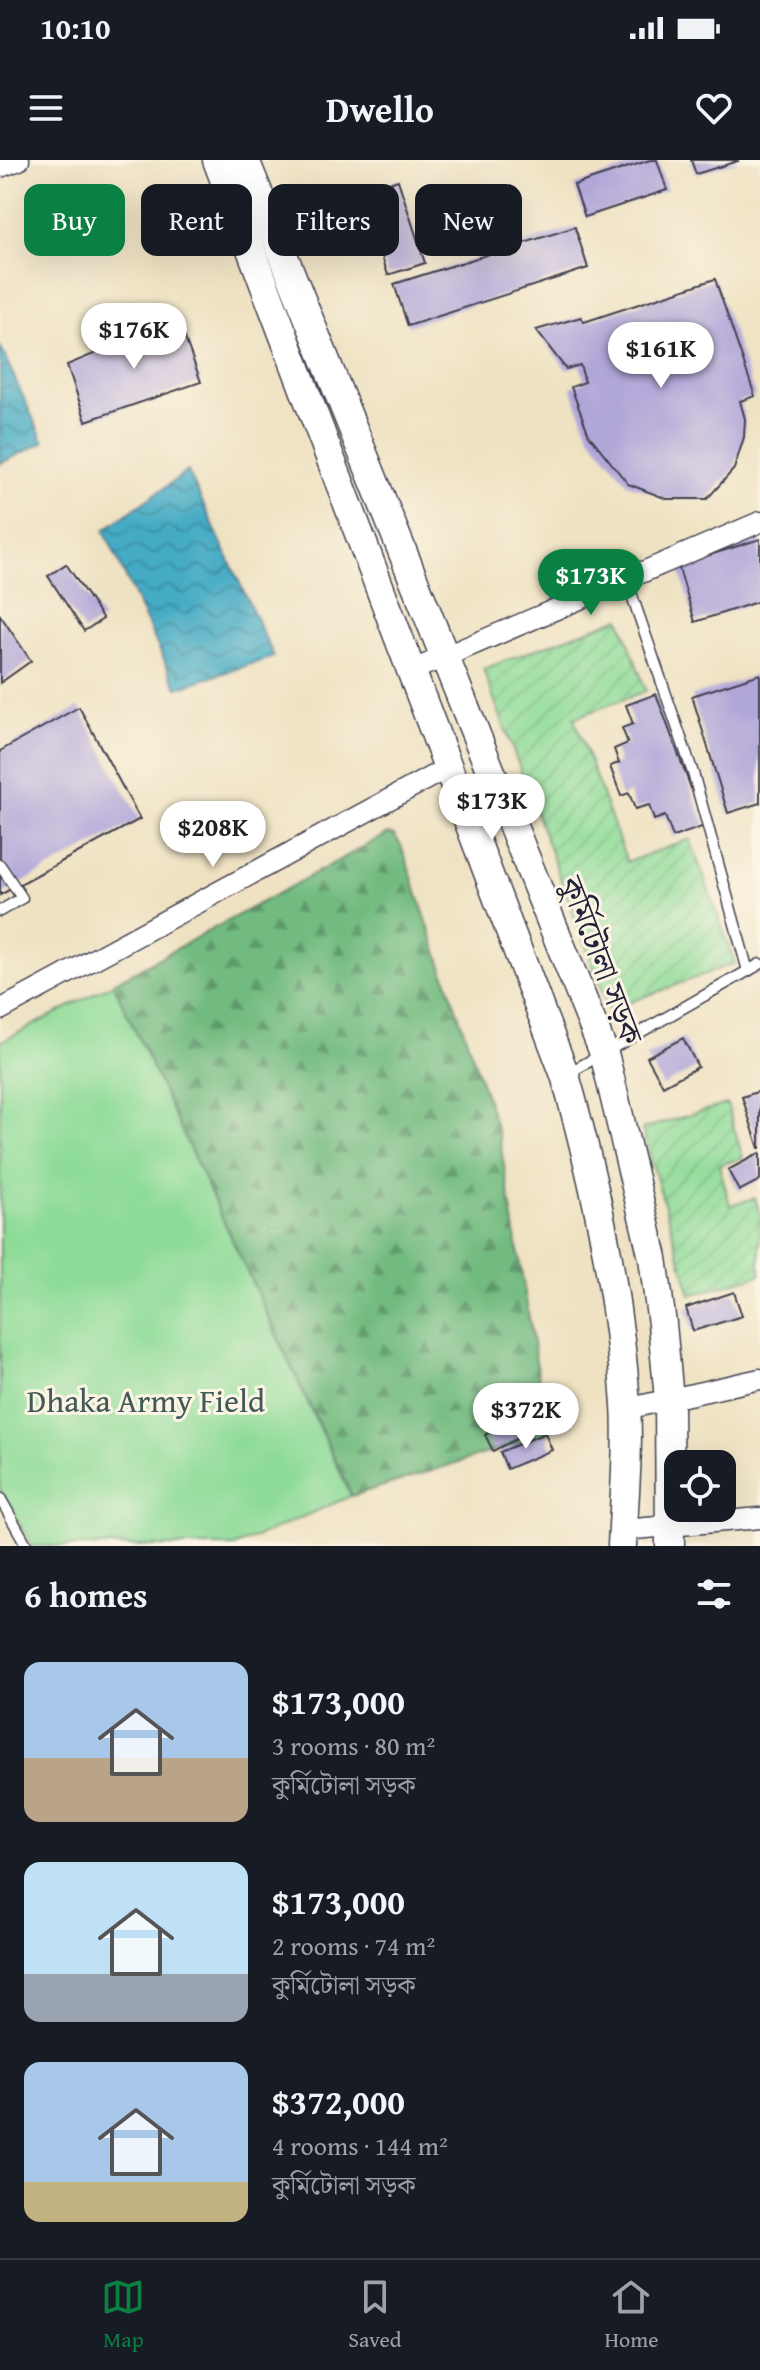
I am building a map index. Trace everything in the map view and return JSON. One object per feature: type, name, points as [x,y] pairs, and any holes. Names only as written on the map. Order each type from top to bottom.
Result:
[{"type":"main road","points":[[217,160],[565,1075],[594,1176],[618,1315],[626,1409],[623,1538]]},
{"type":"main road","name":"কুর্মিটোলা সড়ক","points":[[245,160],[604,1053],[653,1258],[669,1399],[670,1536]]},
{"type":"street","points":[[0,167],[19,160]]},
{"type":"street","points":[[411,671],[760,522]]},
{"type":"street","points":[[0,1010],[447,768]]},
{"type":"street","points":[[626,1409],[760,1379]]},
{"type":"street","points":[[623,1538],[670,1536],[760,1518]]},
{"type":"lane","points":[[626,578],[693,773],[748,971]]},
{"type":"lane","points":[[0,865],[22,898],[0,911]]},
{"type":"lane","points":[[565,1075],[760,964]]},
{"type":"lane","points":[[0,1498],[27,1546]]},
{"type":"green space","points":[[620,618],[646,691],[574,718],[627,862],[690,839],[735,963],[609,1010],[483,669]]},
{"type":"green space","points":[[387,834],[394,835],[401,845],[499,1135],[548,1434],[352,1496],[113,983]]},
{"type":"green space","name":"Dhaka Army Field","points":[[113,984],[351,1496],[236,1546],[32,1546],[0,1489],[0,1042]]},
{"type":"green space","points":[[727,1104],[743,1158],[719,1165],[730,1205],[755,1198],[760,1214],[760,1275],[691,1295],[642,1129]]},
{"type":"water","points":[[0,346],[44,442],[0,464]]},
{"type":"water","points":[[188,471],[274,657],[177,688],[104,530]]},
{"type":"building","points":[[657,160],[667,190],[585,217],[574,185]]},
{"type":"building","points":[[691,160],[737,160],[738,161],[696,174]]},
{"type":"building","points":[[398,180],[415,232],[415,256],[423,256],[425,263],[388,275],[382,256],[399,256],[399,184],[386,184]]},
{"type":"building","points":[[575,227],[588,268],[408,326],[394,284],[483,256],[522,256],[522,244]]},
{"type":"building","points":[[715,279],[755,396],[740,401],[745,419],[744,437],[734,469],[707,499],[667,499],[628,484],[589,435],[571,387],[585,382],[580,365],[566,369],[536,330],[581,317],[584,322]]},
{"type":"building","points":[[178,319],[201,382],[86,421],[67,365]]},
{"type":"building","points":[[760,539],[760,601],[695,622],[678,565]]},
{"type":"building","points":[[66,564],[103,619],[84,631],[48,576]]},
{"type":"building","points":[[0,615],[31,661],[0,683]]},
{"type":"building","points":[[760,674],[760,803],[728,813],[692,696]]},
{"type":"building","points":[[656,694],[705,826],[673,837],[665,816],[654,820],[649,805],[635,809],[629,793],[621,796],[610,766],[619,763],[614,749],[628,743],[622,728],[633,724],[626,705]]},
{"type":"building","points":[[79,707],[140,819],[0,895],[0,751]]},
{"type":"building","points":[[683,1038],[698,1067],[663,1086],[647,1057]]},
{"type":"building","points":[[760,1091],[760,1148],[759,1148],[742,1097]]},
{"type":"building","points":[[760,1153],[760,1180],[739,1191],[728,1170]]},
{"type":"building","points":[[734,1292],[742,1316],[693,1331],[686,1308]]},
{"type":"building","points":[[515,1418],[524,1435],[493,1451],[485,1435]]},
{"type":"building","points":[[545,1433],[552,1450],[507,1469],[500,1452]]}]
